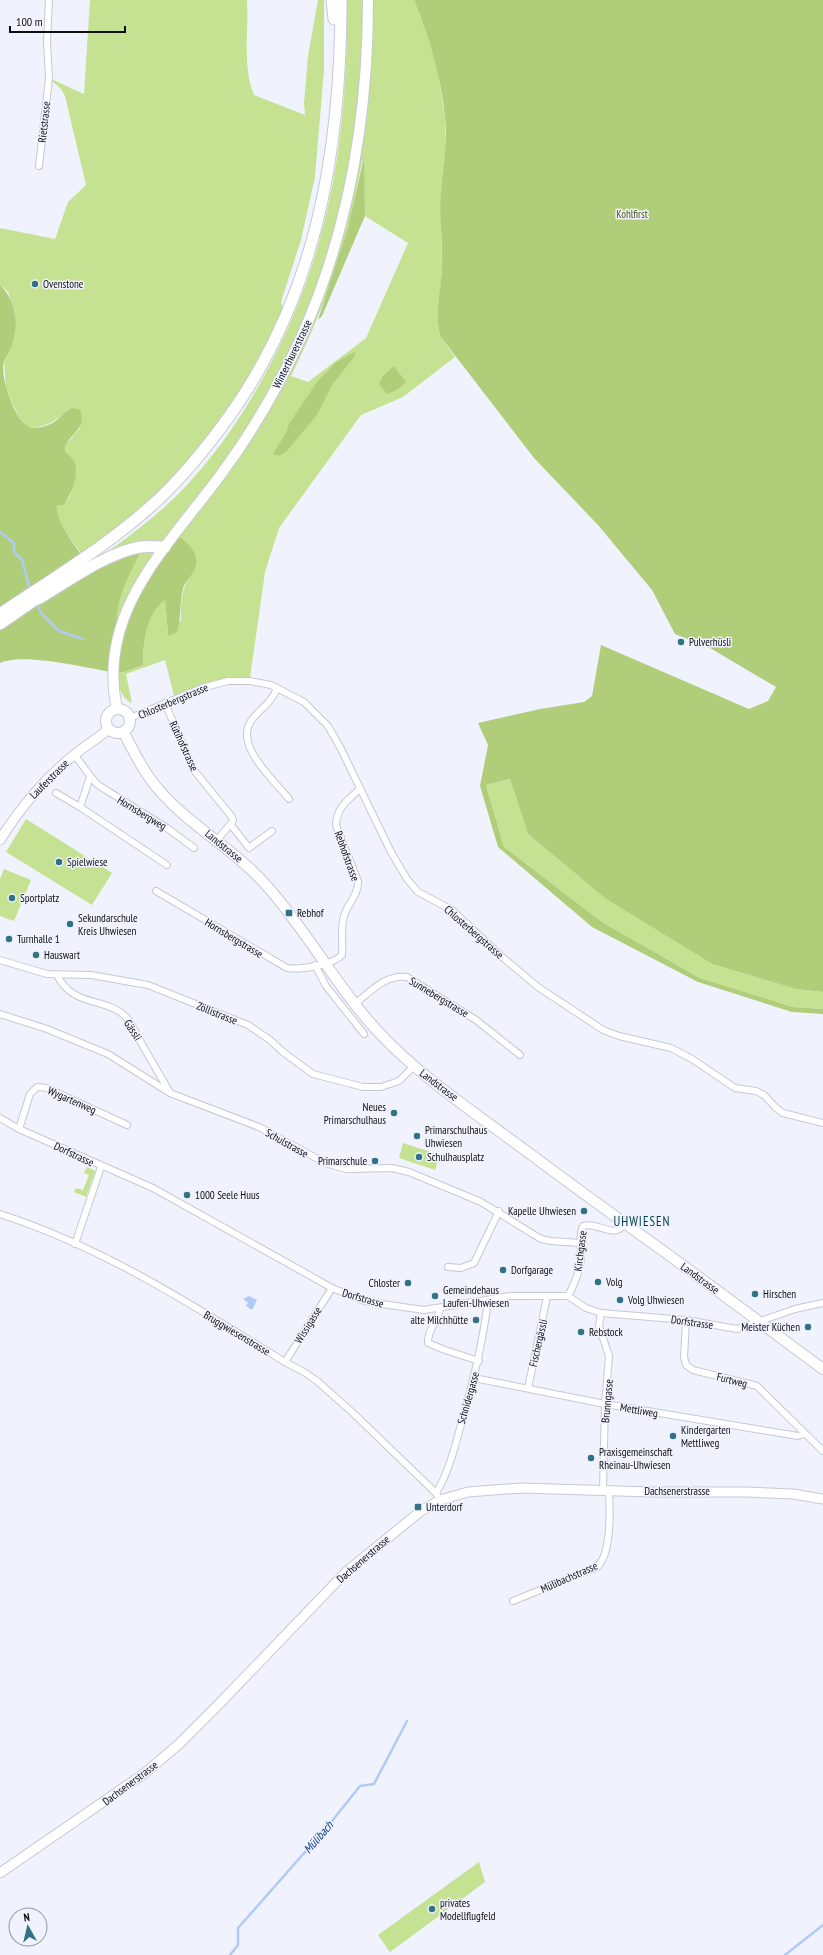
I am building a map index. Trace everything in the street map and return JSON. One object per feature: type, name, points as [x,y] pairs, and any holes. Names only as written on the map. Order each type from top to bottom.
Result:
[{"type":"highway","points":[[332,0],[339,69]]},
{"type":"highway","points":[[7,612],[32,602],[128,526],[175,483],[214,438],[252,383],[287,314],[302,274],[312,241],[330,161],[339,69],[341,0]]},
{"type":"highway","points":[[0,624],[7,612],[58,582],[125,552],[140,547],[165,547]]},
{"type":"main road","name":"Winterthurerstrasse","points":[[117,709],[113,690],[113,668],[116,642],[126,613],[143,579],[165,547],[219,477],[255,426],[284,372],[314,308],[341,225],[356,159],[366,80],[368,0]]},
{"type":"main road","points":[[117,709],[126,711],[130,718],[129,727],[124,733],[114,733],[109,729],[106,723],[106,718],[111,712],[117,709]]},
{"type":"main road","name":"Landstrasse","points":[[124,733],[140,764],[158,790],[178,810],[217,840],[266,884],[302,929],[320,964],[389,1043],[414,1066],[625,1224],[823,1369]]},
{"type":"street","name":"Rietstrasse","points":[[39,166],[49,78],[47,42],[49,0]]},
{"type":"street","name":"Chlosterbergstrasse","points":[[130,718],[202,688],[228,681],[250,681],[277,688],[304,702],[328,726],[341,749],[391,852],[412,886],[428,899],[452,910],[501,956],[538,987],[603,1030],[619,1036],[670,1048],[692,1059],[735,1088],[756,1091],[764,1095],[783,1113],[823,1123]]},
{"type":"street","points":[[277,688],[269,703],[249,724],[247,742],[254,756],[289,799]]},
{"type":"street","name":"Rütihofstrasse","points":[[165,703],[193,769],[229,812],[233,821],[231,825],[249,848],[272,831]]},
{"type":"street","name":"Lauferstrasse","points":[[0,840],[15,817],[35,792],[74,755],[109,729]]},
{"type":"street","name":"Hornsbergweg","points":[[74,755],[86,768],[90,778],[111,794],[167,828],[194,848]]},
{"type":"street","points":[[80,807],[90,778]]},
{"type":"street","name":"Rebhofstrasse","points":[[320,964],[333,963],[342,955],[342,922],[345,911],[358,887],[358,880],[336,825],[336,815],[340,807],[360,789]]},
{"type":"street","points":[[56,793],[80,807],[168,865]]},
{"type":"street","points":[[217,840],[231,825]]},
{"type":"street","name":"Hornsbergstrasse","points":[[156,891],[277,964],[297,970],[320,964]]},
{"type":"street","name":"Zöllistrasse","points":[[0,960],[32,970],[57,975],[91,975],[119,978],[155,988],[248,1025],[270,1040],[283,1052],[313,1074],[363,1086],[381,1087],[399,1080],[414,1066]]},
{"type":"street","points":[[320,964],[330,992],[364,1034]]},
{"type":"street","name":"Gässli","points":[[57,975],[62,984],[71,992],[112,1009],[125,1017],[170,1093]]},
{"type":"street","name":"Sunnebergstrasse","points":[[355,1004],[388,979],[396,976],[407,977],[476,1020],[520,1055]]},
{"type":"street","name":"Schulstrasse","points":[[0,1014],[47,1029],[108,1054],[170,1093],[259,1127],[325,1163],[346,1169],[392,1168],[409,1172],[499,1211],[541,1239],[551,1241],[580,1242]]},
{"type":"street","name":"Wygartenweg","points":[[19,1129],[30,1094],[37,1087],[47,1088],[127,1125]]},
{"type":"street","name":"Dorfstrasse","points":[[0,1118],[19,1129],[101,1167],[153,1188],[332,1288],[362,1300],[394,1307],[424,1310],[522,1296],[568,1296],[586,1308],[601,1313],[686,1320],[737,1329],[795,1309],[823,1302]]},
{"type":"street","points":[[76,1244],[101,1167]]},
{"type":"street","points":[[448,1267],[461,1268],[474,1263],[499,1211]]},
{"type":"street","name":"Bruggwiesenstrasse","points":[[0,1214],[76,1244],[150,1280],[304,1372],[322,1386],[438,1496]]},
{"type":"street","name":"Kirchgasse","points":[[568,1296],[575,1283],[581,1260],[580,1242],[583,1226],[589,1224],[614,1231],[620,1229],[625,1224]]},
{"type":"street","name":"Wissigasse","points":[[285,1362],[332,1288]]},
{"type":"street","name":"Fischergässli","points":[[528,1388],[547,1297]]},
{"type":"street","name":"Schnidergasse","points":[[438,1496],[446,1477],[479,1361],[488,1300]]},
{"type":"street","points":[[440,1308],[439,1314],[428,1337],[428,1343],[479,1361]]},
{"type":"street","name":"Brunngasse","points":[[601,1313],[599,1326],[609,1356],[605,1404],[606,1491]]},
{"type":"street","name":"Furtweg","points":[[686,1320],[684,1358],[686,1364],[693,1370],[757,1386],[804,1434],[823,1451]]},
{"type":"street","name":"Mettliweg","points":[[474,1378],[605,1404],[798,1436],[804,1434]]},
{"type":"street","name":"Dachsenerstrasse","points":[[0,1873],[144,1773],[179,1744],[346,1572],[438,1496],[501,1489],[747,1492],[793,1494],[823,1499]]},
{"type":"street","name":"Mülibachstrasse","points":[[513,1601],[597,1567],[602,1562],[605,1556],[607,1536],[610,1525],[606,1491]]},
{"type":"green space","points":[[90,0],[247,0],[247,60],[250,84],[254,95],[305,115],[304,103],[308,56],[318,0],[324,0],[324,70],[315,177],[301,240],[281,302],[285,313],[241,392],[220,424],[203,445],[145,505],[124,523],[81,553],[61,524],[57,511],[57,505],[69,498],[76,473],[74,463],[65,451],[66,444],[80,428],[68,409],[51,423],[29,428],[19,417],[6,387],[4,362],[10,351],[15,312],[8,292],[0,285],[0,228],[55,239],[68,202],[86,185],[65,96],[61,89],[49,78],[84,94]]},
{"type":"green space","points":[[347,0],[414,0],[424,25],[437,66],[445,118],[446,149],[441,195],[442,266],[438,327],[440,336],[455,357],[403,397],[361,415],[279,528],[265,572],[250,678],[240,677],[221,679],[174,696],[165,660],[126,674],[132,703],[122,694],[112,672],[143,665],[147,629],[154,613],[165,599],[168,634],[181,620],[184,589],[193,572],[116,642],[115,617],[124,584],[89,565],[152,518],[198,473],[219,447],[246,406],[263,378],[286,333],[305,287],[319,241],[330,195],[339,148],[344,100]],"holes":[[[363,159],[365,216],[408,243],[366,338],[308,382],[291,376],[316,322],[337,266],[350,219]]]},
{"type":"green space","name":"Kohlfirst","points":[[414,0],[823,0],[823,992],[796,989],[712,964],[606,899],[528,834],[510,779],[486,785],[504,847],[602,922],[700,978],[793,1007],[823,1009],[823,1014],[792,1012],[698,982],[592,927],[498,847],[480,786],[488,745],[478,723],[540,709],[584,702],[592,696],[601,645],[749,709],[768,701],[776,687],[710,648],[675,634],[652,590],[598,525],[534,458],[440,336],[438,327],[438,309],[442,272],[441,202],[446,146],[446,127],[441,87],[434,58]]},
{"type":"green space","points":[[364,157],[365,216],[322,316],[318,320],[348,228]]},
{"type":"green space","points":[[0,285],[10,300],[15,316],[15,333],[3,367],[7,390],[16,412],[22,421],[30,428],[48,425],[72,408],[80,410],[82,417],[79,428],[69,440],[65,451],[75,463],[76,474],[71,491],[66,501],[63,505],[57,505],[57,512],[64,528],[89,565],[143,547],[126,581],[119,602],[116,640],[120,627],[175,534],[190,546],[196,556],[195,567],[183,589],[177,632],[169,636],[168,634],[165,600],[154,613],[150,621],[145,638],[143,665],[123,672],[112,672],[71,664],[39,660],[10,660],[0,663]]},
{"type":"green space","points":[[356,351],[354,357],[332,385],[317,415],[286,452],[279,456],[273,454],[286,433],[289,424],[317,382],[335,363]]},
{"type":"green space","points":[[394,366],[406,382],[397,390],[387,394],[379,384],[383,376]]},
{"type":"green space","points":[[510,779],[528,834],[606,899],[712,964],[796,989],[823,992],[823,1009],[793,1007],[700,978],[602,922],[504,847],[486,785]]},
{"type":"green space","name":"Spielwiese","points":[[26,819],[112,873],[92,905],[6,852]]},
{"type":"green space","name":"Sportplatz","points":[[4,869],[31,880],[14,921],[0,916],[0,879]]},
{"type":"green space","name":"Schulhausplatz","points":[[403,1143],[440,1155],[435,1170],[399,1158]]},
{"type":"green space","points":[[87,1167],[95,1172],[86,1197],[74,1192],[76,1188],[83,1190],[89,1175],[84,1173]]},
{"type":"green space","name":"privates Modellflugfeld","points":[[479,1862],[485,1882],[390,1952],[378,1935]]},
{"type":"water","points":[[249,1296],[257,1300],[252,1310],[246,1306],[248,1303],[243,1299]]},
{"type":"waterway","points":[[0,532],[14,543],[14,552],[22,560],[30,590]]},
{"type":"waterway","points":[[36,602],[41,613],[59,631],[83,639]]},
{"type":"waterway","name":"Mülibach","points":[[230,1955],[238,1945],[238,1928],[328,1826],[360,1786],[374,1784],[407,1721]]},
{"type":"waterway","points":[[785,1955],[823,1925]]},
{"type":"place","name":"Ovenstone","points":[[35,284]]},
{"type":"place","name":"Pulverhüsli","points":[[681,642]]},
{"type":"place","name":"Spielwiese","points":[[59,862]]},
{"type":"place","name":"Sportplatz","points":[[12,898]]},
{"type":"place","name":"Rebhof","points":[[289,913]]},
{"type":"place","name":"Sekundarschule Kreis Uhwiesen","points":[[70,924]]},
{"type":"place","name":"Turnhalle 1","points":[[9,939]]},
{"type":"place","name":"Hauswart","points":[[36,955]]},
{"type":"place","name":"Neues Primarschulhaus","points":[[394,1113]]},
{"type":"place","name":"Primarschulhaus Uhwiesen","points":[[417,1136]]},
{"type":"place","name":"Schulhausplatz","points":[[419,1157]]},
{"type":"place","name":"Primarschule","points":[[375,1161]]},
{"type":"place","name":"1000 Seele Huus","points":[[187,1195]]},
{"type":"place","name":"Kapelle Uhwiesen","points":[[584,1211]]},
{"type":"place","name":"Dorfgarage","points":[[503,1270]]},
{"type":"place","name":"Volg","points":[[598,1282]]},
{"type":"place","name":"Chloster","points":[[408,1283]]},
{"type":"place","name":"Hirschen","points":[[755,1294]]},
{"type":"place","name":"Gemeindehaus Laufen-Uhwiesen","points":[[435,1296]]},
{"type":"place","name":"Volg Uhwiesen","points":[[620,1300]]},
{"type":"place","name":"alte Milchhütte","points":[[476,1320]]},
{"type":"place","name":"Meister Küchen","points":[[808,1327]]},
{"type":"place","name":"Rebstock","points":[[581,1332]]},
{"type":"place","name":"Kindergarten Mettliweg","points":[[673,1436]]},
{"type":"place","name":"Praxisgemeinschaft Rheinau-Uhwiesen","points":[[591,1458]]},
{"type":"place","name":"Unterdorf","points":[[418,1507]]},
{"type":"place","name":"privates Modellflugfeld","points":[[432,1909]]},
{"type":"district","name":"UHWIESEN","points":[[642,1221]]}]
